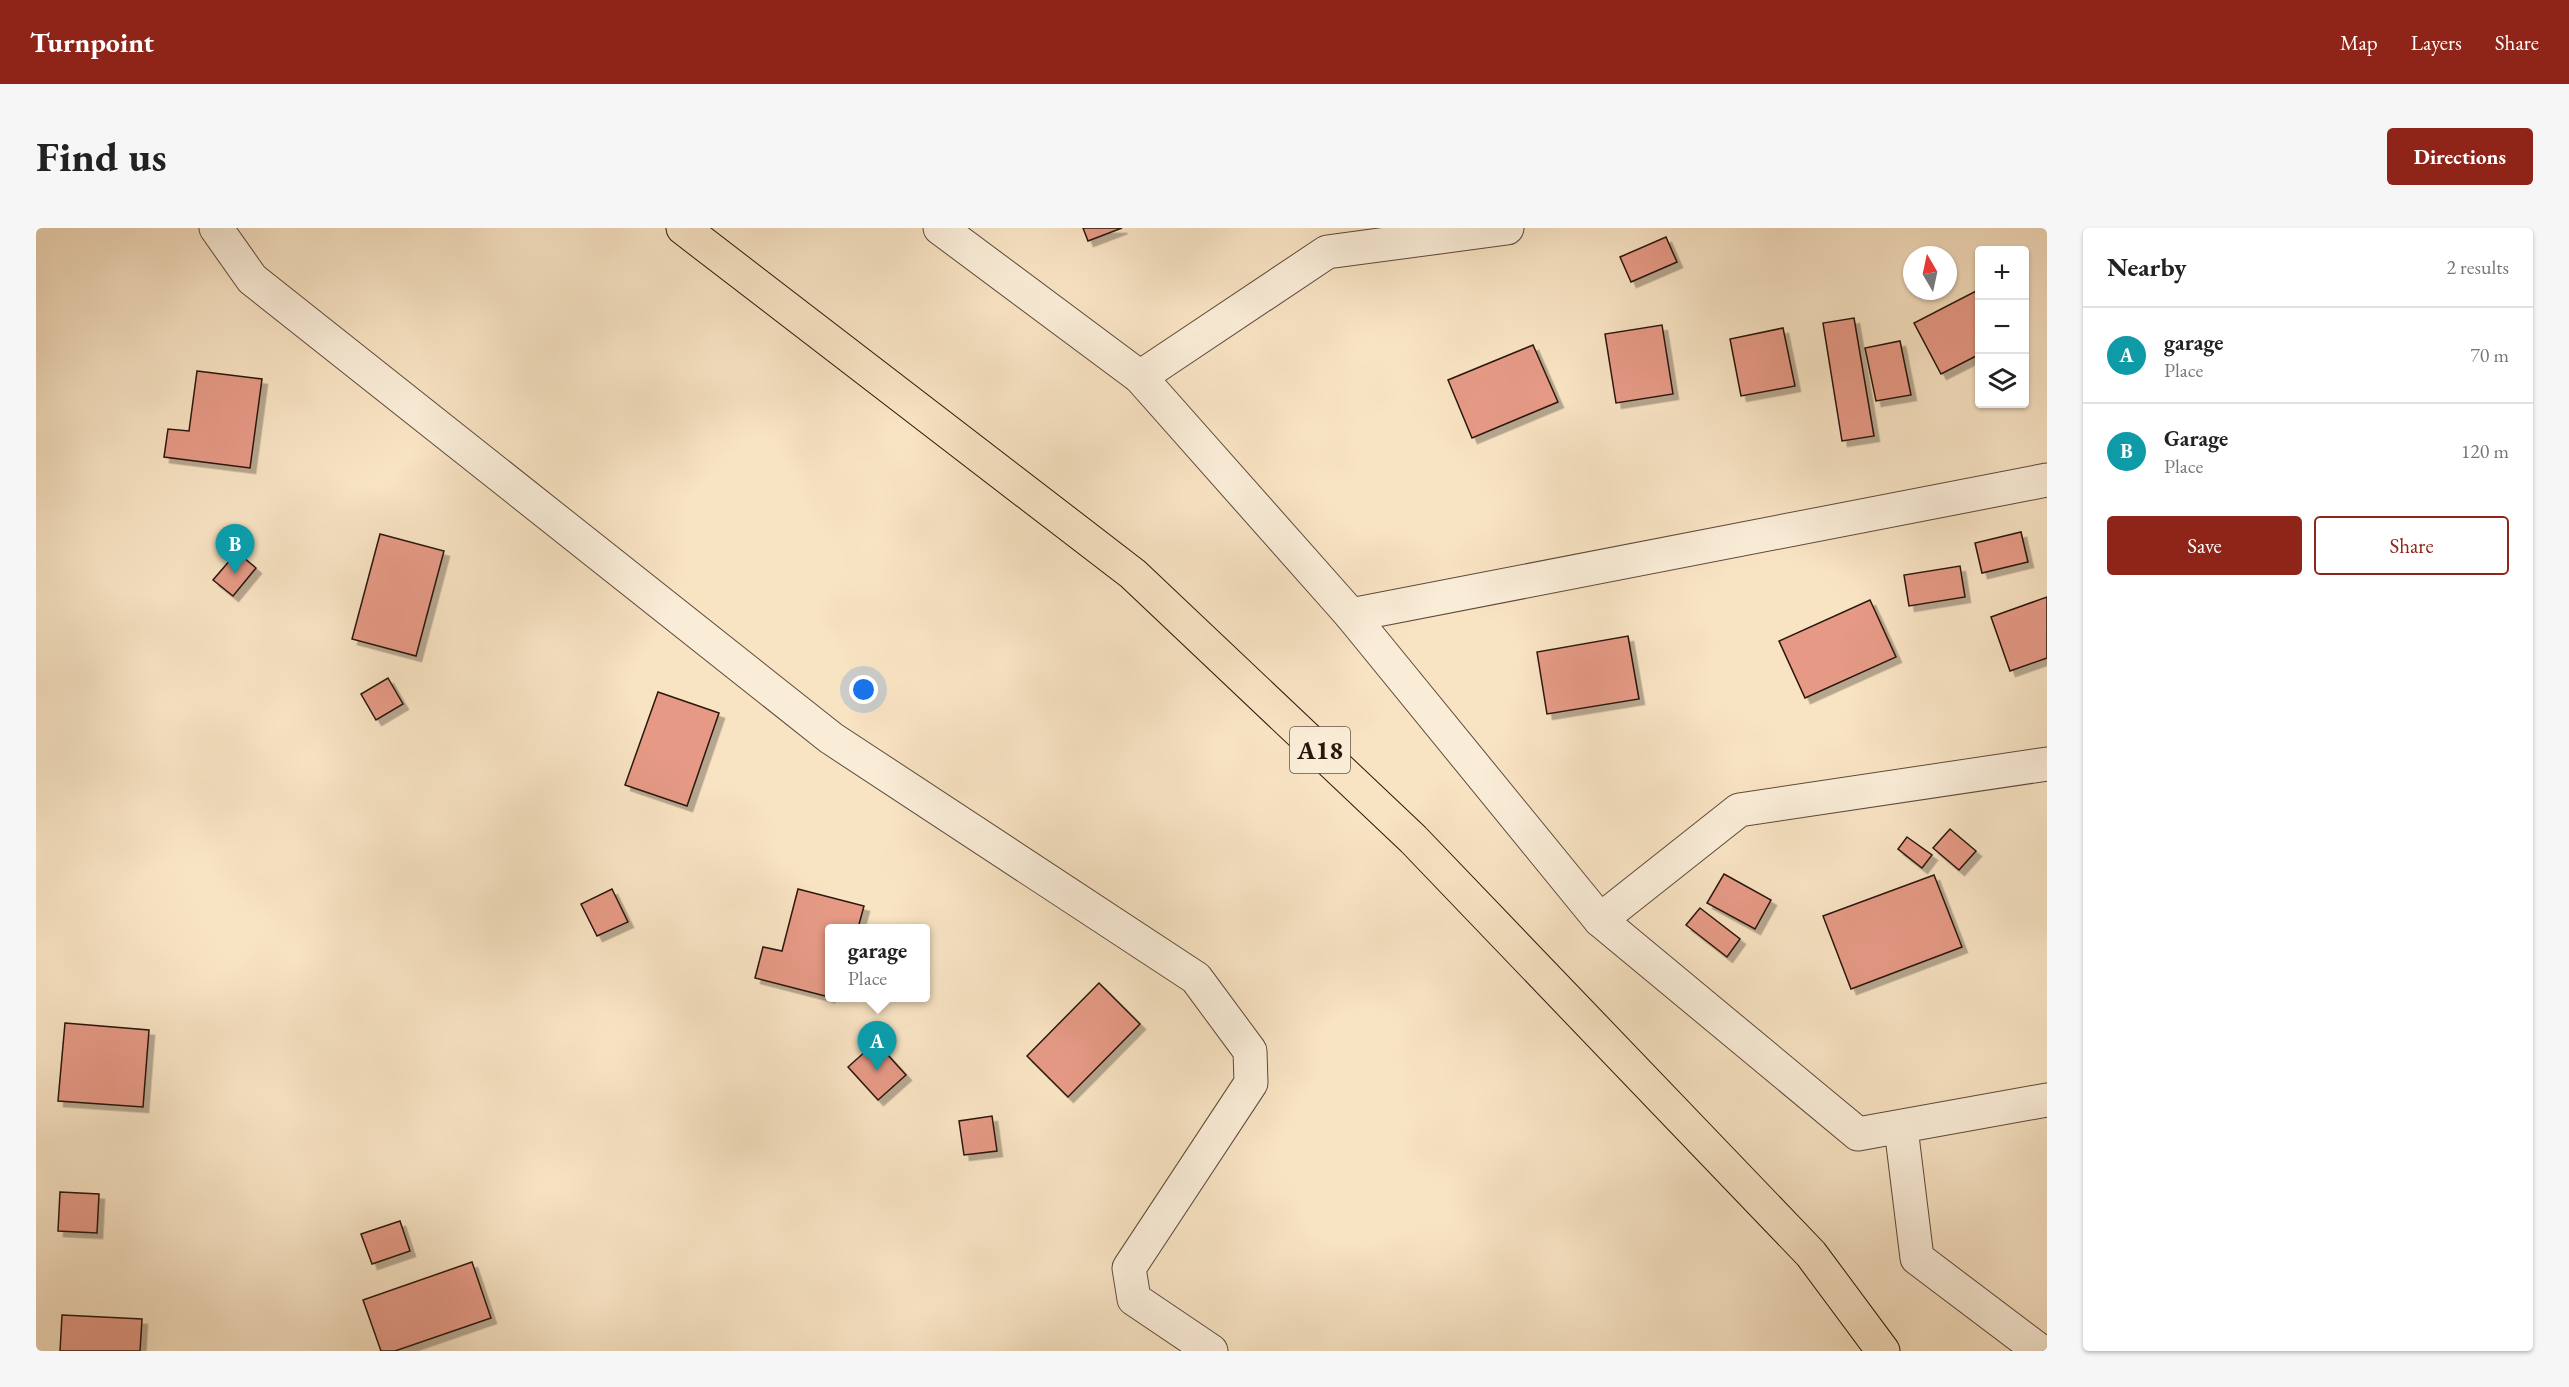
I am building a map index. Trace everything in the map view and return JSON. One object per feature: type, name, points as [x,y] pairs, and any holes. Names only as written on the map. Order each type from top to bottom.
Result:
[{"type":"main road","name":"A18","points":[[683,228],[1133,574],[1413,838],[1811,1254],[1883,1351]]},
{"type":"street","points":[[216,228],[252,279],[831,738],[1196,978],[1250,1051],[1251,1083],[1129,1268],[1134,1299],[1211,1351]]},
{"type":"street","points":[[940,228],[1140,377],[1351,615],[1600,920],[1858,1134],[2047,1100]]},
{"type":"street","points":[[1140,377],[1327,252],[1507,228]]},
{"type":"street","points":[[1351,615],[2047,480]]},
{"type":"street","points":[[1600,920],[1739,810],[2047,764]]},
{"type":"street","points":[[1901,1128],[1917,1258],[2040,1351]]},
{"type":"building","points":[[1083,228],[1122,228],[1088,241]]},
{"type":"building","points":[[1666,237],[1677,262],[1631,282],[1620,257]]},
{"type":"building","points":[[1975,292],[1975,357],[1941,374],[1914,323]]},
{"type":"building","points":[[1854,318],[1874,436],[1842,441],[1823,323]]},
{"type":"building","points":[[1662,325],[1673,394],[1616,403],[1605,334]]},
{"type":"building","points":[[1783,328],[1795,386],[1741,396],[1730,339]]},
{"type":"building","points":[[1900,341],[1911,395],[1876,401],[1865,348]]},
{"type":"building","points":[[1533,345],[1558,402],[1472,438],[1448,380]]},
{"type":"building","points":[[197,371],[262,379],[250,468],[164,457],[168,429],[189,431]]},
{"type":"building","points":[[2021,532],[2028,562],[1982,573],[1975,543]]},
{"type":"building","points":[[380,534],[444,551],[416,656],[352,639]]},
{"type":"building","points":[[237,552],[256,568],[233,596],[213,580]]},
{"type":"building","points":[[1960,566],[1965,597],[1909,606],[1904,575]]},
{"type":"building","points":[[2047,597],[2047,658],[2010,671],[1991,617]]},
{"type":"building","points":[[1870,600],[1896,657],[1805,698],[1779,641]]},
{"type":"building","points":[[1628,636],[1639,699],[1547,714],[1537,652]]},
{"type":"building","points":[[388,678],[403,704],[376,720],[361,694]]},
{"type":"building","points":[[658,692],[719,713],[687,806],[625,785]]},
{"type":"building","points":[[1950,829],[1976,851],[1959,870],[1933,848]]},
{"type":"building","points":[[1907,837],[1932,855],[1922,868],[1898,849]]},
{"type":"building","points":[[1724,874],[1771,900],[1755,929],[1707,903]]},
{"type":"building","points":[[1934,875],[1962,947],[1851,989],[1823,916]]},
{"type":"building","points":[[612,889],[628,922],[597,936],[581,904]]},
{"type":"building","points":[[798,889],[864,906],[859,924],[825,924],[825,996],[755,978],[763,947],[782,951]]},
{"type":"building","points":[[1700,908],[1740,939],[1727,957],[1686,925]]},
{"type":"building","points":[[1099,983],[1140,1024],[1068,1097],[1027,1056]]},
{"type":"building","points":[[65,1023],[149,1030],[143,1107],[58,1101]]},
{"type":"building","points":[[876,1042],[906,1075],[878,1100],[848,1067]]},
{"type":"building","points":[[992,1116],[997,1151],[964,1155],[959,1121]]},
{"type":"building","points":[[60,1192],[99,1194],[97,1233],[58,1231]]},
{"type":"building","points":[[400,1221],[410,1251],[372,1264],[361,1234]]},
{"type":"building","points":[[472,1262],[491,1318],[395,1351],[381,1351],[363,1300]]},
{"type":"building","points":[[62,1315],[142,1319],[140,1351],[60,1351]]},
{"type":"place","name":"Garage","points":[[235,574]]},
{"type":"place","name":"garage","points":[[877,1071]]}]
